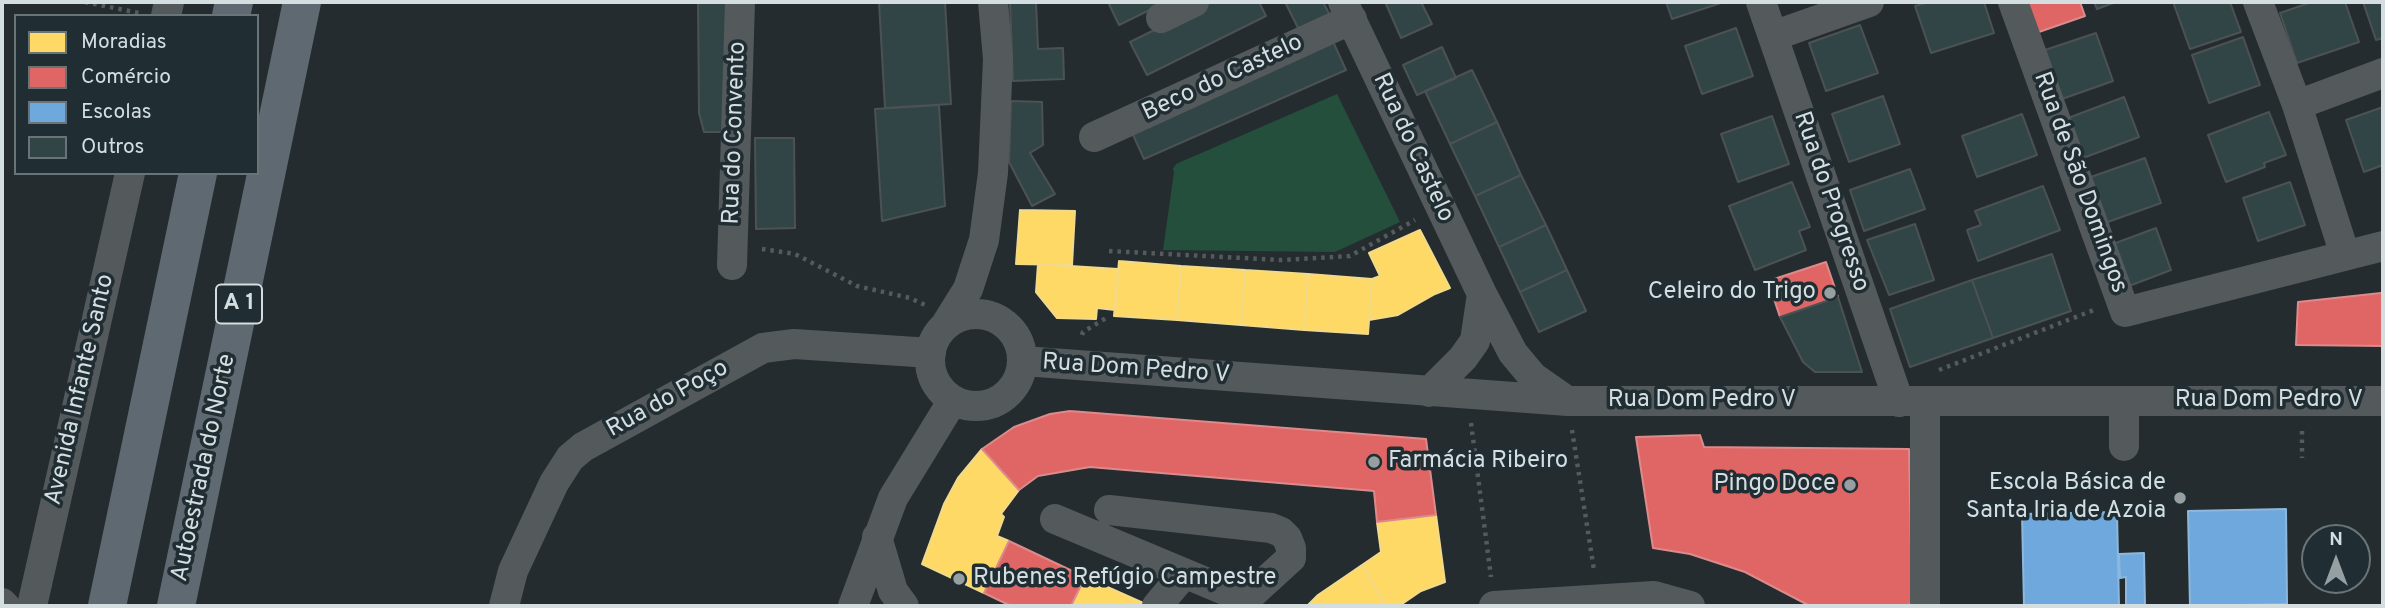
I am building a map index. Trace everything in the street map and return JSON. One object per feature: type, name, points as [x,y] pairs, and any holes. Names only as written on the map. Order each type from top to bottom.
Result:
[{"type":"highway","name":"Autoestrada do Norte","points":[[176,606],[302,2]]},
{"type":"highway","points":[[107,606],[198,175]]},
{"type":"street","points":[[153,14],[169,2]]},
{"type":"street","name":"Rua do Convento","points":[[732,254],[740,2]]},
{"type":"street","points":[[948,322],[973,314],[988,316],[1002,322],[1017,340],[1023,361],[1020,377],[1011,391],[999,401],[968,405],[953,400],[942,392],[930,367],[935,339],[968,289],[984,240],[993,173],[998,59],[993,2]]},
{"type":"street","points":[[1160,18],[1194,2]]},
{"type":"street","name":"Rua do Progresso","points":[[1761,2],[1906,398],[1925,606]]},
{"type":"street","points":[[1773,36],[1868,2]]},
{"type":"street","name":"Rua de São Domingos","points":[[2013,2],[2125,312],[2383,246]]},
{"type":"street","points":[[2258,2],[2297,105],[2345,255]]},
{"type":"street","name":"Beco do Castelo","points":[[1094,137],[1347,10]]},
{"type":"street","name":"Rua do Castelo","points":[[1347,10],[1482,294],[1513,353],[1533,377],[1568,401]]},
{"type":"street","points":[[2297,105],[2383,73]]},
{"type":"street","name":"Avenida Infante Santo","points":[[32,606],[130,175]]},
{"type":"street","points":[[1429,392],[1463,358],[1475,341],[1482,294]]},
{"type":"street","name":"Rua do Poço","points":[[504,606],[513,571],[554,483],[570,458],[583,447],[762,348],[794,344],[931,353]]},
{"type":"street","name":"Rua Dom Pedro V","points":[[1023,361],[1568,401],[1906,398],[2383,401]]},
{"type":"street","points":[[853,606],[893,498],[953,400]]},
{"type":"street","points":[[2124,401],[2124,446]]},
{"type":"street","points":[[1055,519],[1246,599],[1291,558],[1291,548],[1281,532],[1271,528],[1109,510]]},
{"type":"street","points":[[877,537],[893,591],[904,606]]},
{"type":"street","points":[[1157,606],[1184,574]]},
{"type":"street","points":[[1174,606],[1184,574]]},
{"type":"street","points":[[1494,606],[1654,596],[1690,606]]},
{"type":"path","points":[[85,2],[153,14]]},
{"type":"path","points":[[1110,251],[1281,260],[1350,256],[1408,223],[1442,211]]},
{"type":"path","points":[[732,254],[795,254],[856,286],[910,298],[948,322]]},
{"type":"path","points":[[1906,398],[2121,299]]},
{"type":"path","points":[[1081,339],[1083,332],[1106,318]]},
{"type":"path","points":[[1467,394],[1494,606]]},
{"type":"path","points":[[1568,401],[1598,599]]},
{"type":"green space","points":[[1337,94],[1400,222],[1335,252],[1163,250],[1173,169],[1176,164]]},
{"type":"building: Moradias","points":[[1020,210],[1075,211],[1072,265],[1016,264]]},
{"type":"building: Moradias","points":[[1420,230],[1450,288],[1398,315],[1369,320],[1372,279],[1380,276],[1369,253]]},
{"type":"building: Moradias","points":[[1119,261],[1181,266],[1177,320],[1114,316]]},
{"type":"building: Moradias","points":[[1038,264],[1118,269],[1115,310],[1097,308],[1096,319],[1057,318],[1036,292]]},
{"type":"building: Moradias","points":[[1181,266],[1245,270],[1241,325],[1177,320]]},
{"type":"building: Moradias","points":[[1245,270],[1308,274],[1304,330],[1241,325]]},
{"type":"building: Moradias","points":[[1308,274],[1372,279],[1368,334],[1304,330]]},
{"type":"building: Moradias","points":[[982,449],[1019,490],[1001,514],[1004,517],[997,536],[1009,541],[984,593],[922,564],[944,504],[958,478]]},
{"type":"building: Moradias","points":[[1436,515],[1445,582],[1421,591],[1399,606],[1386,606],[1362,565],[1381,552],[1377,522]]},
{"type":"building: Moradias","points":[[1362,565],[1386,606],[1307,606],[1318,595]]},
{"type":"building: Moradias","points":[[1085,577],[1150,606],[1071,606]]},
{"type":"building: Comércio","points":[[2025,2],[2080,2],[2085,16],[2036,33]]},
{"type":"building: Comércio","points":[[1826,262],[1838,297],[1780,317],[1768,281]]},
{"type":"building: Comércio","points":[[2383,293],[2383,346],[2296,345],[2298,302]]},
{"type":"building: Comércio","points":[[1070,411],[1426,439],[1436,515],[1377,522],[1374,491],[1090,467],[1038,476],[1019,490],[982,449],[1014,427],[1050,414]]},
{"type":"building: Comércio","points":[[1700,435],[1704,447],[1909,449],[1912,602],[1908,606],[1810,606],[1745,572],[1690,554],[1653,548],[1636,437]]},
{"type":"building: Comércio","points":[[1009,541],[1085,577],[1071,606],[1011,606],[984,593]]},
{"type":"building: Escolas","points":[[2286,509],[2287,604],[2190,606],[2188,511]]},
{"type":"building: Escolas","points":[[2117,512],[2119,606],[2024,606],[2022,514]]},
{"type":"building: Escolas","points":[[2144,553],[2145,606],[2126,606],[2126,577],[2120,578],[2119,554]]},
{"type":"building: Outros","points":[[698,2],[728,2],[729,132],[704,132],[699,113]]},
{"type":"building: Outros","points":[[879,2],[945,2],[951,104],[885,108]]},
{"type":"building: Outros","points":[[1010,2],[1036,2],[1038,49],[1063,48],[1064,79],[1013,81]]},
{"type":"building: Outros","points":[[1108,2],[1166,2],[1119,25]]},
{"type":"building: Outros","points":[[1211,2],[1259,2],[1266,16],[1147,75],[1130,42]]},
{"type":"building: Outros","points":[[1285,2],[1323,2],[1333,21],[1302,36]]},
{"type":"building: Outros","points":[[1421,2],[1432,24],[1401,38],[1386,4]]},
{"type":"building: Outros","points":[[1666,2],[1724,2],[1672,19]]},
{"type":"building: Outros","points":[[1929,2],[1984,2],[1994,33],[1931,53],[1915,6]]},
{"type":"building: Outros","points":[[2094,2],[2116,2],[2097,9]]},
{"type":"building: Outros","points":[[2173,2],[2230,2],[2241,32],[2190,49]]},
{"type":"building: Outros","points":[[2312,2],[2345,2],[2359,42],[2297,63],[2280,13]]},
{"type":"building: Outros","points":[[2363,2],[2383,2],[2383,38],[2376,40]]},
{"type":"building: Outros","points":[[1860,25],[1878,73],[1826,91],[1809,43]]},
{"type":"building: Outros","points":[[1736,28],[1753,76],[1702,94],[1685,46]]},
{"type":"building: Outros","points":[[2096,33],[2113,81],[2062,99],[2045,50]]},
{"type":"building: Outros","points":[[1331,37],[1346,70],[1144,159],[1129,126]]},
{"type":"building: Outros","points":[[2243,37],[2260,85],[2209,103],[2192,55]]},
{"type":"building: Outros","points":[[1442,47],[1456,78],[1417,95],[1403,65]]},
{"type":"building: Outros","points":[[1472,70],[1497,122],[1450,144],[1425,91]]},
{"type":"building: Outros","points":[[1883,96],[1900,144],[1849,162],[1832,114]]},
{"type":"building: Outros","points":[[2124,97],[2139,137],[2083,158],[2068,118]]},
{"type":"building: Outros","points":[[1011,101],[1042,102],[1043,145],[1030,153],[1055,194],[1032,206],[1009,162]]},
{"type":"building: Outros","points":[[939,105],[945,206],[882,221],[875,109]]},
{"type":"building: Outros","points":[[2383,107],[2383,165],[2364,172],[2346,120]]},
{"type":"building: Outros","points":[[2269,112],[2286,155],[2264,163],[2265,167],[2226,182],[2208,135]]},
{"type":"building: Outros","points":[[2022,114],[2037,155],[1977,177],[1962,136]]},
{"type":"building: Outros","points":[[1772,116],[1789,164],[1738,182],[1721,134]]},
{"type":"building: Outros","points":[[1497,122],[1521,175],[1475,196],[1450,144]]},
{"type":"building: Outros","points":[[755,138],[794,138],[795,228],[756,229]]},
{"type":"building: Outros","points":[[2145,158],[2161,203],[2105,223],[2088,178]]},
{"type":"building: Outros","points":[[1910,169],[1925,209],[1864,231],[1850,190]]},
{"type":"building: Outros","points":[[1521,175],[1546,225],[1499,247],[1475,196]]},
{"type":"building: Outros","points":[[1792,182],[1810,227],[1799,231],[1806,250],[1755,270],[1729,206]]},
{"type":"building: Outros","points":[[2290,182],[2305,225],[2258,241],[2243,198]]},
{"type":"building: Outros","points":[[2043,186],[2060,230],[1978,261],[1967,230],[1981,225],[1975,211]]},
{"type":"building: Outros","points":[[1915,224],[1934,280],[1889,295],[1867,240]]},
{"type":"building: Outros","points":[[1546,225],[1567,270],[1520,292],[1499,247]]},
{"type":"building: Outros","points":[[2156,228],[2171,270],[2129,286],[2113,244]]},
{"type":"building: Outros","points":[[2052,254],[2071,311],[1993,338],[1972,280]]},
{"type":"building: Outros","points":[[1567,270],[1586,311],[1539,332],[1520,292]]},
{"type":"building: Outros","points":[[1972,280],[1993,338],[1910,367],[1890,309]]},
{"type":"building: Outros","points":[[1838,297],[1862,372],[1815,372],[1803,362],[1780,317]]},
{"type":"place","name":"Celeiro do Trigo","points":[[1830,293]]},
{"type":"place","name":"Farmácia Ribeiro","points":[[1374,462]]},
{"type":"place","name":"Pingo Doce","points":[[1850,485]]},
{"type":"place","name":"Escola Básica de Santa Iria de Azoia","points":[[2180,498]]},
{"type":"place","name":"Rubenes Refúgio Campestre","points":[[959,579]]}]
